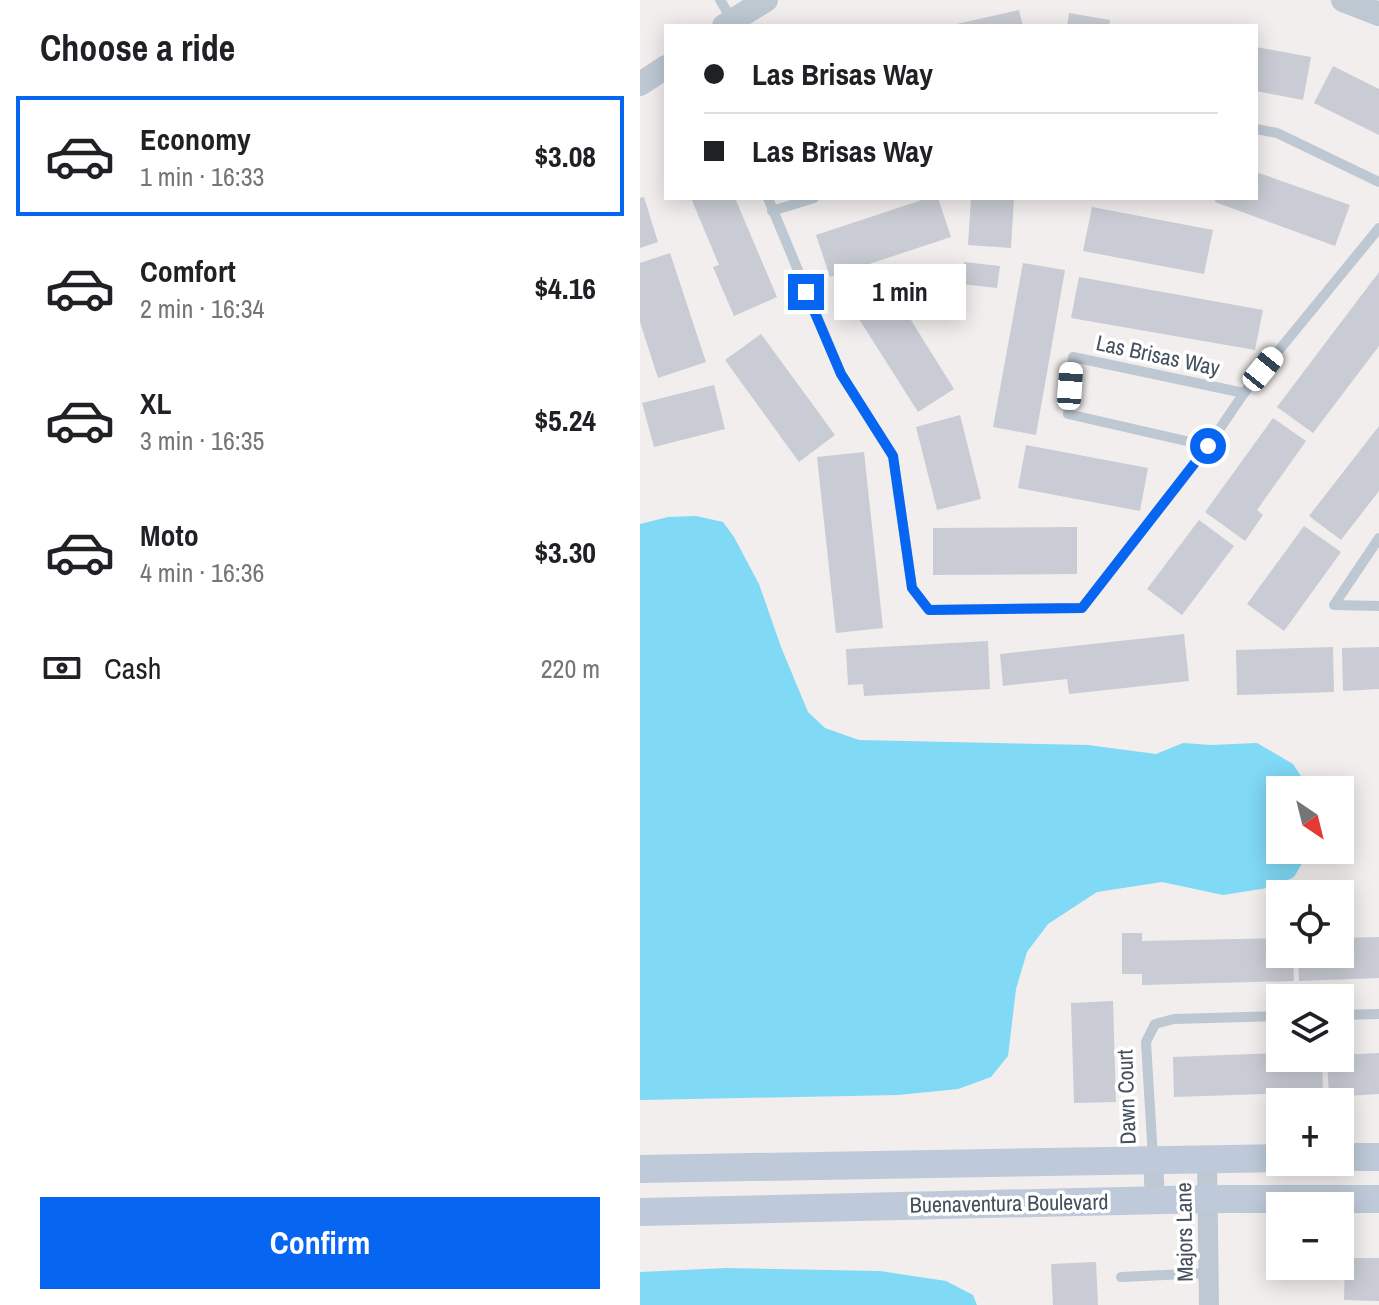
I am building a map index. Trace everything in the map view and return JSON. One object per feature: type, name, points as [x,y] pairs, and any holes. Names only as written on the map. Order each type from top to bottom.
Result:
[{"type":"main road","points":[[1354,1157],[1379,1157]]},
{"type":"main road","name":"Buenaventura Boulevard","points":[[640,1169],[1266,1158]]},
{"type":"main road","name":"Buenaventura Boulevard","points":[[640,1212],[1207,1199],[1379,1199]]},
{"type":"street","points":[[725,15],[766,0]]},
{"type":"street","points":[[1343,0],[1379,14]]},
{"type":"street","points":[[640,84],[664,68]]},
{"type":"street","name":"Dawn Court","points":[[1153,1159],[1155,1200]]},
{"type":"street","name":"Majors Lane","points":[[1207,1159],[1209,1305]]},
{"type":"lane","points":[[1258,129],[1277,133],[1379,182]]},
{"type":"lane","name":"Las Brisas Way","points":[[769,200],[841,374],[893,456],[912,588],[929,610],[1082,608],[1208,446],[1244,393],[1379,228]]},
{"type":"lane","points":[[772,211],[808,200]]},
{"type":"lane","name":"Las Brisas Way","points":[[1208,446],[1068,414],[1073,357],[1244,393]]},
{"type":"lane","points":[[1379,538],[1334,605],[1379,606]]},
{"type":"lane","points":[[1354,1015],[1379,1014]]},
{"type":"lane","name":"Dawn Court","points":[[1153,1159],[1146,1042],[1155,1024],[1174,1019],[1266,1016]]},
{"type":"lane","points":[[1121,1277],[1209,1273]]},
{"type":"water","points":[[696,516],[723,522],[759,584],[808,712],[825,728],[859,740],[1088,745],[1156,754],[1183,743],[1257,743],[1293,764],[1301,776],[1266,776],[1266,864],[1302,864],[1294,877],[1288,880],[1266,880],[1266,888],[1223,895],[1162,882],[1097,892],[1048,924],[1027,952],[1016,989],[1008,1056],[991,1077],[958,1089],[898,1095],[640,1100],[640,524],[668,517]]},
{"type":"water","points":[[726,1268],[880,1271],[946,1281],[973,1295],[977,1305],[640,1305],[640,1272]]},
{"type":"building","points":[[1019,10],[1022,24],[956,24]]},
{"type":"building","points":[[1069,13],[1110,20],[1109,24],[1067,24]]},
{"type":"building","points":[[1258,47],[1311,57],[1303,100],[1258,91]]},
{"type":"building","points":[[1333,66],[1379,89],[1379,135],[1314,103]]},
{"type":"building","points":[[1258,173],[1350,205],[1335,246],[1215,202],[1258,200]]},
{"type":"building","points":[[644,197],[658,242],[640,248],[640,198]]},
{"type":"building","points":[[692,200],[736,200],[777,297],[734,316],[713,267],[719,265]]},
{"type":"building","points":[[922,200],[939,200],[951,237],[830,277],[816,235]]},
{"type":"building","points":[[971,200],[1014,200],[1011,248],[968,245]]},
{"type":"building","points":[[1092,207],[1213,230],[1204,274],[1083,251]]},
{"type":"building","points":[[670,253],[706,362],[658,378],[640,322],[640,263]]},
{"type":"building","points":[[964,262],[1000,266],[997,288],[961,284]]},
{"type":"building","points":[[1023,263],[1065,270],[1036,435],[993,427]]},
{"type":"building","points":[[1379,272],[1379,346],[1313,433],[1277,407]]},
{"type":"building","points":[[1079,277],[1263,310],[1255,350],[1071,318]]},
{"type":"building","points":[[889,285],[954,389],[918,412],[852,308]]},
{"type":"building","points":[[761,334],[835,435],[799,462],[725,360]]},
{"type":"building","points":[[714,385],[725,429],[654,447],[642,403]]},
{"type":"building","points":[[960,415],[981,499],[937,510],[916,427]]},
{"type":"building","points":[[1273,418],[1306,441],[1257,510],[1263,515],[1245,541],[1205,512]]},
{"type":"building","points":[[1379,426],[1379,491],[1341,540],[1309,516]]},
{"type":"building","points":[[1026,445],[1148,468],[1140,511],[1018,488]]},
{"type":"building","points":[[864,452],[883,628],[836,633],[817,457]]},
{"type":"building","points":[[1199,520],[1234,546],[1182,615],[1147,589]]},
{"type":"building","points":[[1304,526],[1341,552],[1284,631],[1247,604]]},
{"type":"building","points":[[1077,527],[1077,574],[933,575],[933,528]]},
{"type":"building","points":[[1184,634],[1189,681],[1069,694],[1067,679],[1003,686],[1000,654]]},
{"type":"building","points":[[988,641],[990,689],[864,696],[863,684],[848,685],[846,649]]},
{"type":"building","points":[[1333,647],[1334,692],[1237,695],[1236,650]]},
{"type":"building","points":[[1379,647],[1379,689],[1343,691],[1342,648]]},
{"type":"building","points":[[1122,933],[1142,933],[1142,941],[1266,938],[1266,968],[1294,968],[1294,981],[1142,985],[1142,974],[1122,974]]},
{"type":"building","points":[[1379,937],[1379,978],[1299,981],[1299,968],[1354,968],[1354,938]]},
{"type":"building","points":[[1113,1001],[1116,1102],[1074,1103],[1071,1003]]},
{"type":"building","points":[[1379,1053],[1379,1094],[1354,1096],[1354,1088],[1329,1088],[1328,1072],[1354,1072],[1354,1054]]},
{"type":"building","points":[[1266,1054],[1266,1072],[1322,1072],[1323,1088],[1266,1088],[1266,1094],[1174,1097],[1173,1057]]},
{"type":"building","points":[[1354,1258],[1379,1258],[1379,1301],[1344,1300],[1344,1280],[1354,1280]]},
{"type":"building","points":[[1096,1262],[1098,1305],[1053,1305],[1051,1264]]},
{"type":"route","points":[[806,292],[841,374],[893,456],[912,588],[929,610],[1082,608],[1208,446]]}]
